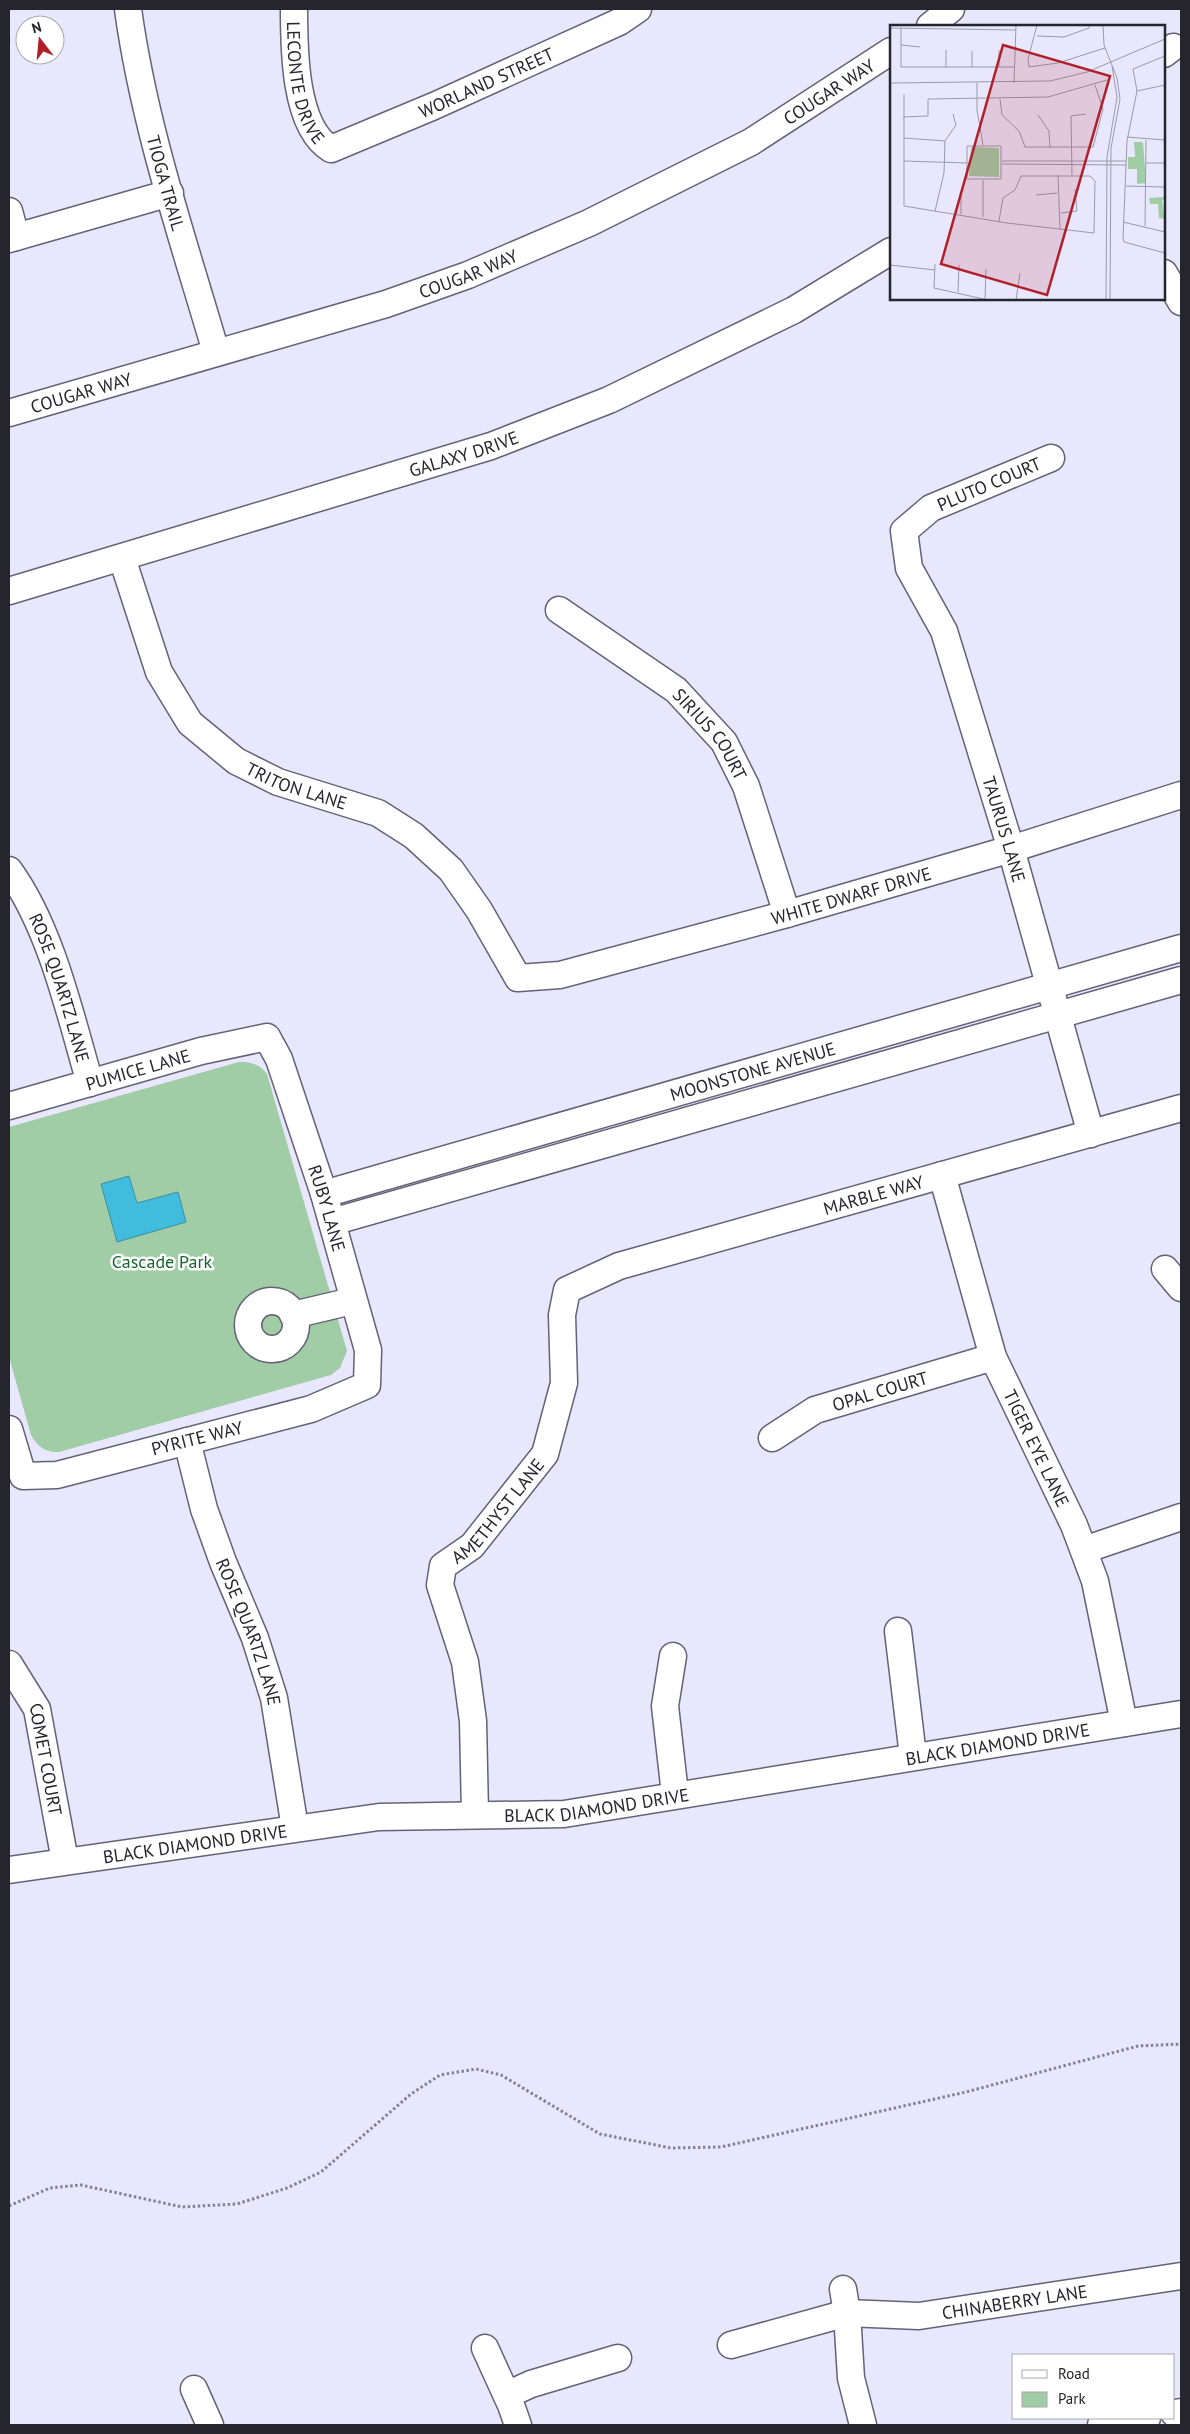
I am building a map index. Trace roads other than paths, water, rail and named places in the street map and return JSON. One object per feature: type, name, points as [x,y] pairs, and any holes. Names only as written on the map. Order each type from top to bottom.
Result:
[{"type":"street","name":"TIOGA TRAIL","points":[[128,9],[135,58],[157,151],[216,352]]},
{"type":"street","name":"LECONTE DRIVE","points":[[294,9],[296,65],[306,116],[321,143],[331,149]]},
{"type":"street","name":"WORLAND STREET","points":[[331,149],[434,106],[619,22],[638,9]]},
{"type":"street","points":[[931,25],[951,9]]},
{"type":"street","name":"COUGAR WAY","points":[[9,413],[386,304],[468,275],[589,223],[751,142],[890,52]]},
{"type":"street","points":[[9,211],[13,238],[170,193]]},
{"type":"street","name":"GALAXY DRIVE","points":[[9,591],[491,446],[609,400],[794,310],[890,252]]},
{"type":"street","points":[[1165,275],[1181,302]]},
{"type":"street","name":"PLUTO COURT","points":[[904,531],[932,508],[1052,458]]},
{"type":"street","name":"TAURUS LANE","points":[[904,531],[909,568],[944,631],[1011,848],[1091,1134]]},
{"type":"street","name":"TRITON LANE","points":[[122,558],[159,672],[190,723],[236,761],[278,782],[378,813],[414,836],[451,870],[479,910],[518,978]]},
{"type":"street","name":"SIRIUS COURT","points":[[559,610],[676,690],[724,742],[746,786],[787,914]]},
{"type":"street","name":"WHITE DWARF DRIVE","points":[[518,978],[560,975],[787,914],[1011,848],[1181,795]]},
{"type":"street","name":"ROSE QUARTZ LANE","points":[[9,870],[39,924],[61,982],[90,1083]]},
{"type":"street","name":"MOONSTONE AVENUE","points":[[324,1194],[1181,948]]},
{"type":"street","name":"MOONSTONE AVENUE","points":[[332,1222],[1181,980]]},
{"type":"street","name":"PUMICE LANE","points":[[9,1106],[201,1051],[267,1037]]},
{"type":"street","name":"RUBY LANE","points":[[267,1037],[279,1059],[324,1194],[352,1301],[368,1350],[367,1385]]},
{"type":"street","name":"MARBLE WAY","points":[[567,1290],[619,1266],[1181,1108]]},
{"type":"street","name":"TIGER EYE LANE","points":[[942,1175],[993,1357],[1074,1525],[1095,1580],[1124,1723]]},
{"type":"street","points":[[1165,1269],[1181,1288]]},
{"type":"street","name":"AMETHYST LANE","points":[[475,1814],[473,1722],[465,1662],[440,1585],[443,1566],[472,1546],[545,1454],[564,1383],[562,1315],[567,1290]]},
{"type":"street","points":[[293,1314],[352,1301]]},
{"type":"street","name":"OPAL COURT","points":[[772,1438],[815,1410],[993,1357]]},
{"type":"street","name":"PYRITE WAY","points":[[9,1429],[23,1476],[56,1475],[311,1409],[367,1385]]},
{"type":"street","name":"ROSE QUARTZ LANE","points":[[187,1441],[204,1509],[223,1562],[255,1638],[274,1698],[295,1828]]},
{"type":"street","points":[[1084,1550],[1181,1517]]},
{"type":"street","points":[[898,1631],[913,1756]]},
{"type":"street","points":[[673,1656],[664,1706],[675,1794]]},
{"type":"street","name":"COMET COURT","points":[[9,1664],[37,1708],[65,1861]]},
{"type":"street","name":"BLACK DIAMOND DRIVE","points":[[9,1870],[379,1816],[564,1814],[675,1794],[1181,1714]]},
{"type":"street","name":"CHINABERRY LANE","points":[[730,2345],[845,2301],[920,2316],[1181,2276]]},
{"type":"street","points":[[845,2301],[851,2378],[863,2425]]},
{"type":"street","points":[[485,2348],[507,2395],[518,2425]]},
{"type":"street","points":[[507,2395],[531,2384],[618,2358]]},
{"type":"street","points":[[194,2389],[210,2425]]},
{"type":"street","points":[[1101,2425],[1140,2419]]},
{"type":"water","points":[[129,1176],[137,1203],[178,1192],[186,1222],[117,1242],[101,1184]]},
{"type":"park label","name":"Cascade Park","points":[[162,1261]]}]
